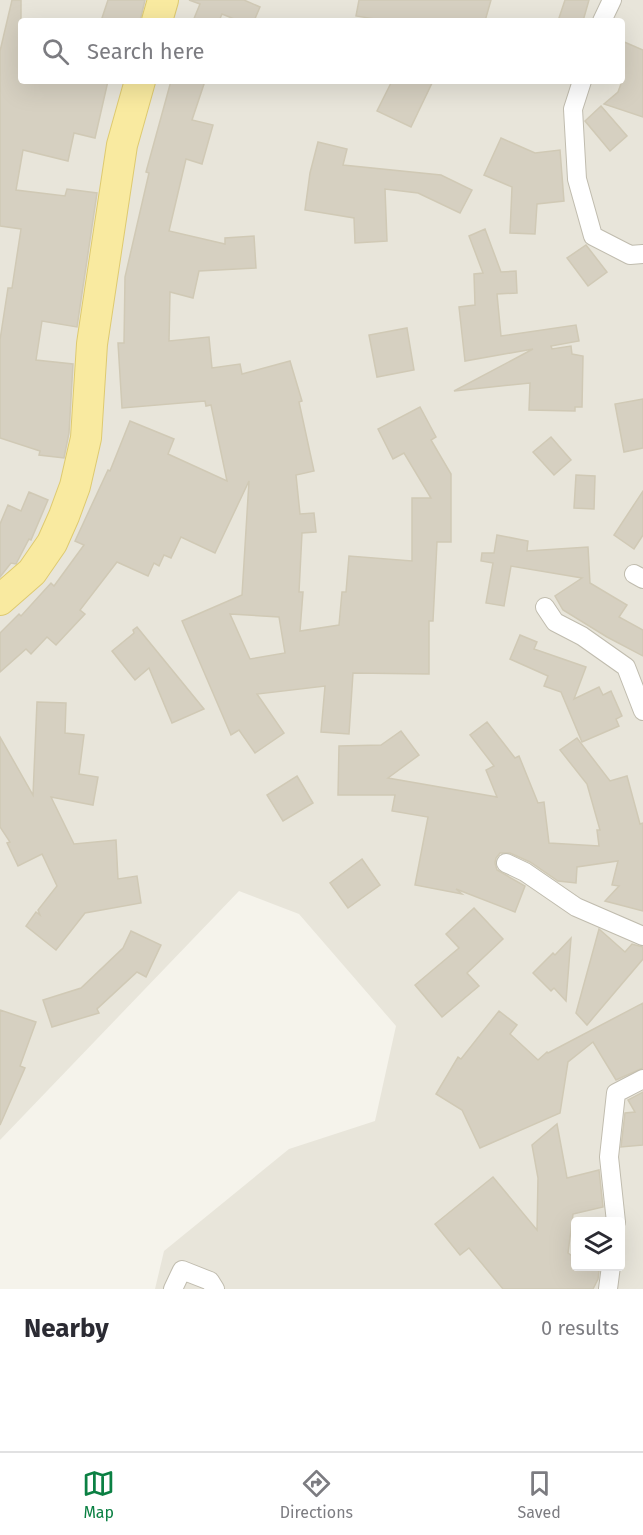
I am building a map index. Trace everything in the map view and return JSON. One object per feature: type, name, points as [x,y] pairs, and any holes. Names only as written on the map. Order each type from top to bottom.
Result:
[{"type":"main road","points":[[158,18],[163,0]]},
{"type":"main road","points":[[0,600],[32,572],[52,543],[75,486],[86,438],[92,344],[122,145],[139,84]]},
{"type":"street","points":[[603,18],[612,0]]},
{"type":"street","points":[[581,84],[573,109],[577,179],[593,236],[630,255],[643,254]]},
{"type":"street","points":[[545,607],[555,622],[582,636],[626,667],[643,711]]},
{"type":"street","points":[[506,863],[525,872],[576,907],[643,936]]},
{"type":"street","points":[[616,1217],[609,1157],[616,1093],[643,1079]]},
{"type":"street","points":[[173,1289],[182,1270],[210,1281],[215,1289]]},
{"type":"street","points":[[608,1289],[610,1271]]},
{"type":"shaded area","points":[[0,0],[643,0],[643,1289],[155,1289],[164,1251],[289,1149],[375,1121],[396,1026],[299,914],[239,891],[0,1140]]},
{"type":"building","points":[[12,0],[21,0],[21,18],[18,18],[18,84],[107,84],[95,138],[74,133],[68,161],[23,150],[16,190],[65,196],[67,189],[97,193],[77,327],[42,321],[36,360],[73,364],[69,433],[64,458],[39,455],[40,451],[0,438],[0,340],[8,288],[12,288],[21,229],[0,226],[0,51]]},
{"type":"building","points":[[108,0],[145,0],[141,18],[102,18]]},
{"type":"building","points":[[189,0],[244,0],[260,7],[255,18],[232,18],[222,14],[220,18],[194,18],[200,4]]},
{"type":"building","points":[[359,0],[491,0],[486,18],[368,18],[356,16]]},
{"type":"building","points":[[565,0],[589,0],[584,18],[559,18]]},
{"type":"building","points":[[625,42],[643,50],[643,117],[604,104],[618,92],[621,84],[625,84]]},
{"type":"building","points":[[170,84],[204,84],[192,120],[213,125],[202,164],[186,159],[169,231],[225,244],[225,238],[254,236],[256,268],[199,271],[193,298],[170,292],[169,341],[209,337],[212,368],[240,364],[242,374],[290,361],[302,401],[299,402],[314,471],[296,475],[300,514],[314,513],[316,532],[302,533],[299,592],[303,592],[300,631],[339,625],[342,592],[346,592],[349,556],[412,561],[412,498],[431,498],[404,453],[393,459],[378,429],[420,407],[436,437],[431,440],[451,474],[451,542],[437,542],[433,621],[429,621],[429,674],[353,673],[349,734],[321,732],[325,686],[257,694],[284,733],[255,753],[239,730],[231,735],[182,621],[242,595],[249,481],[215,553],[181,537],[171,558],[164,555],[159,566],[154,563],[148,576],[117,562],[80,610],[85,614],[56,645],[47,637],[31,654],[26,649],[0,672],[0,633],[19,614],[21,616],[51,583],[54,586],[84,545],[75,541],[108,470],[110,471],[130,421],[174,439],[168,454],[227,481],[211,405],[206,406],[205,401],[122,408],[118,343],[124,343],[125,277],[149,173],[146,172]],"holes":[[[230,614],[279,617],[285,653],[250,659]]]},
{"type":"building","points":[[390,84],[432,84],[411,127],[377,111]]},
{"type":"building","points":[[601,106],[627,136],[610,151],[585,121]]},
{"type":"building","points":[[501,138],[535,153],[560,150],[564,201],[537,204],[535,234],[510,233],[512,187],[484,175]]},
{"type":"building","points":[[318,142],[347,149],[343,165],[441,175],[472,190],[460,213],[418,193],[385,189],[387,241],[355,243],[354,218],[305,210],[310,173]]},
{"type":"building","points":[[485,229],[501,272],[516,271],[517,293],[497,294],[501,336],[576,325],[579,341],[551,346],[552,349],[571,346],[572,354],[583,356],[582,407],[575,407],[575,411],[529,410],[530,383],[454,391],[533,349],[465,361],[459,307],[475,305],[474,274],[483,273],[469,236]]},
{"type":"building","points":[[586,245],[607,272],[588,286],[567,258]]},
{"type":"building","points":[[407,328],[414,370],[377,377],[369,335]]},
{"type":"building","points":[[643,399],[643,448],[624,452],[615,404]]},
{"type":"building","points":[[551,437],[571,460],[554,475],[533,452]]},
{"type":"building","points":[[576,475],[595,476],[594,509],[574,508]]},
{"type":"building","points":[[643,491],[643,535],[634,549],[614,535]]},
{"type":"building","points":[[29,492],[48,500],[31,540],[29,539],[16,564],[11,563],[0,577],[0,524],[8,505],[21,511]]},
{"type":"building","points":[[497,535],[528,541],[527,551],[588,547],[590,583],[627,605],[619,617],[643,630],[643,656],[563,610],[555,596],[582,578],[511,566],[504,606],[486,603],[493,563],[481,561],[482,553],[494,553]]},
{"type":"building","points":[[137,627],[204,709],[172,723],[149,668],[135,680],[112,651],[134,633],[133,630]]},
{"type":"building","points":[[520,635],[537,642],[534,649],[586,667],[574,699],[599,687],[603,695],[611,691],[622,716],[616,719],[619,726],[582,742],[561,692],[544,686],[548,676],[510,659]]},
{"type":"building","points":[[37,702],[66,703],[65,733],[84,735],[79,774],[98,777],[93,805],[51,797],[74,844],[116,840],[118,879],[137,876],[141,903],[85,913],[56,950],[26,926],[36,912],[40,915],[38,910],[57,886],[42,854],[18,866],[7,843],[10,842],[0,827],[0,737],[33,795]]},
{"type":"building","points":[[487,722],[515,758],[519,756],[538,803],[544,802],[549,843],[599,846],[597,830],[600,830],[587,784],[560,750],[577,738],[610,781],[627,776],[640,824],[643,823],[643,911],[605,901],[619,886],[612,885],[618,861],[577,867],[576,883],[558,881],[530,862],[510,853],[500,853],[495,863],[497,870],[525,886],[515,912],[456,889],[462,894],[415,885],[428,817],[392,811],[395,795],[338,795],[339,746],[381,745],[401,731],[419,755],[388,778],[497,797],[486,770],[494,766],[470,735]]},
{"type":"building","points":[[297,776],[313,803],[283,821],[267,795]]},
{"type":"building","points":[[362,859],[380,885],[348,908],[330,883]]},
{"type":"building","points":[[474,908],[503,939],[467,973],[479,986],[442,1017],[415,985],[459,948],[446,934]]},
{"type":"building","points":[[599,929],[625,952],[632,944],[643,947],[643,959],[587,1025],[576,1013]]},
{"type":"building","points":[[131,931],[161,945],[146,977],[137,972],[97,1009],[99,1013],[52,1027],[43,1000],[81,988],[123,948]]},
{"type":"building","points":[[571,938],[566,1001],[554,988],[551,991],[533,973]]},
{"type":"building","points":[[643,1003],[643,1068],[616,1080],[593,1042],[568,1062],[560,1113],[480,1148],[462,1110],[436,1094],[458,1057],[461,1059],[499,1011],[517,1025],[510,1034],[538,1060],[547,1052]]},
{"type":"building","points":[[0,1010],[36,1022],[20,1066],[25,1068],[0,1125]]},
{"type":"building","points":[[643,1092],[643,1145],[621,1147],[625,1113],[635,1112],[628,1100]]},
{"type":"building","points":[[557,1124],[567,1178],[599,1170],[603,1207],[573,1214],[568,1253],[571,1255],[571,1271],[599,1271],[593,1289],[503,1289],[469,1248],[460,1255],[435,1224],[493,1177],[537,1230],[538,1178],[532,1145]]}]
